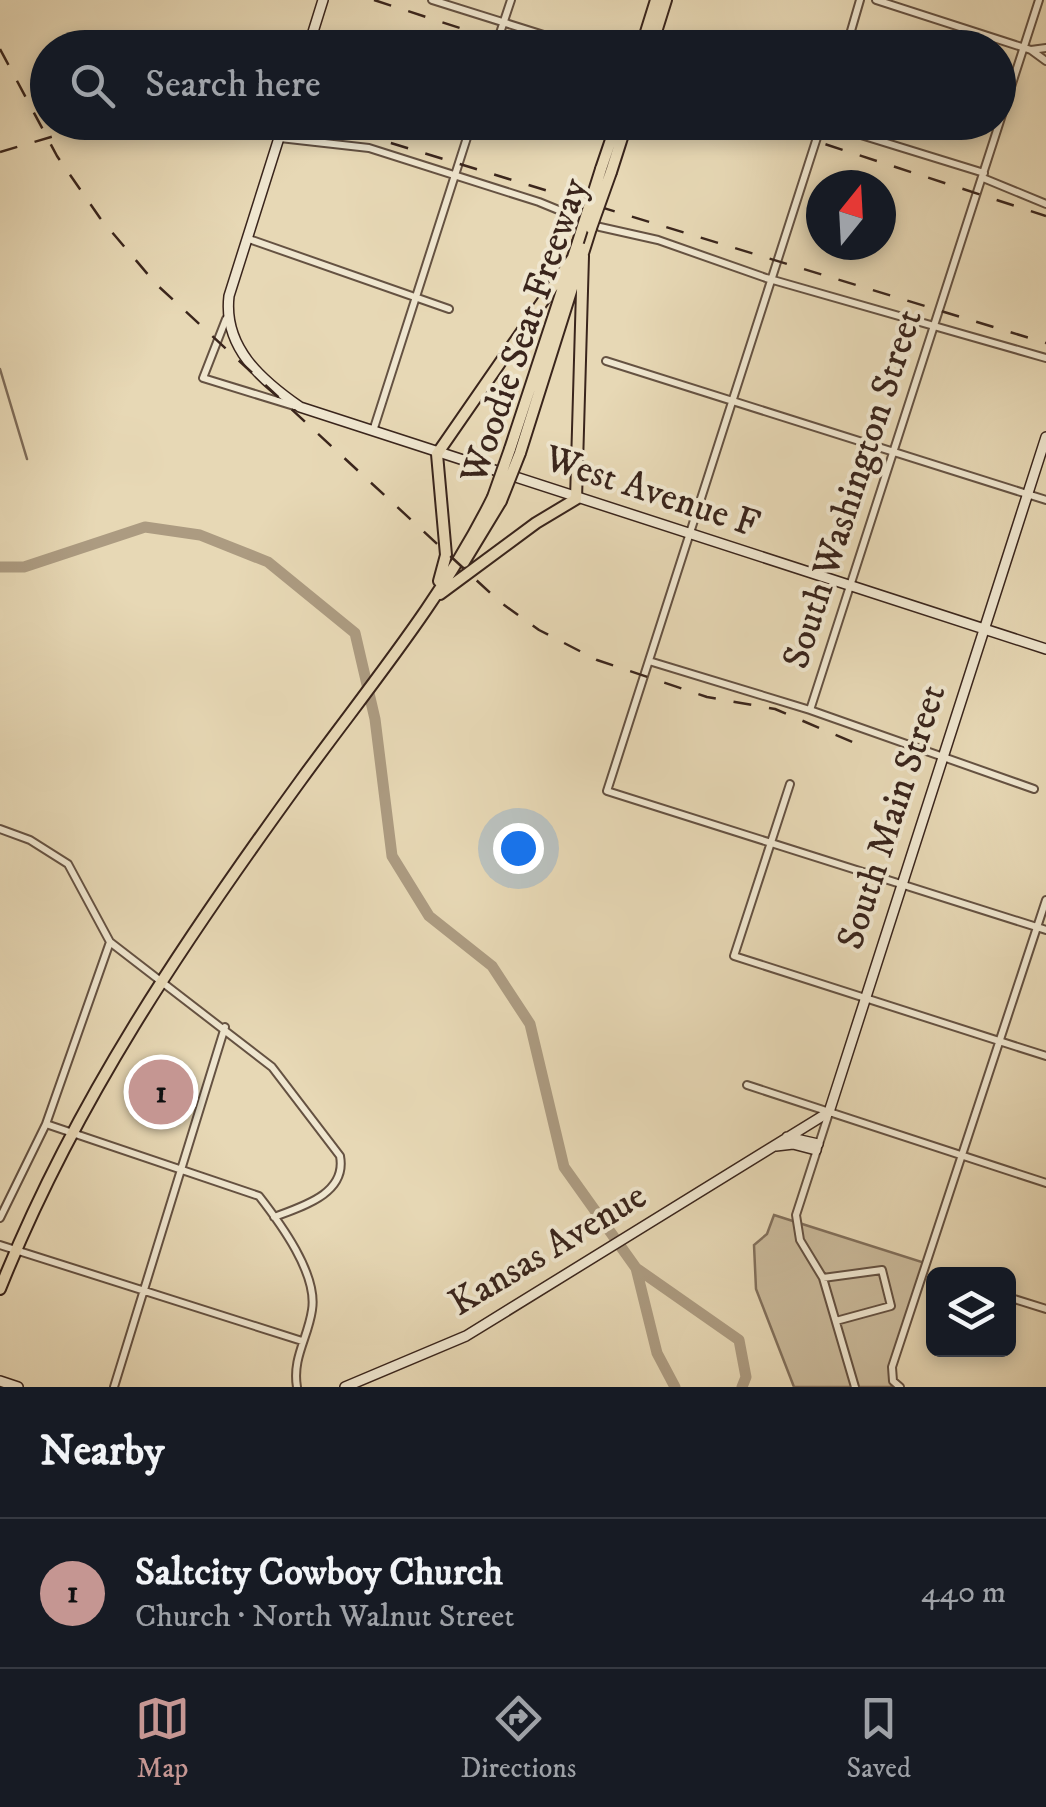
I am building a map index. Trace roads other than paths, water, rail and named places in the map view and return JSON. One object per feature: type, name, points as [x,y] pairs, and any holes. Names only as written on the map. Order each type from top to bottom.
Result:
[{"type":"main road","points":[[649,30],[656,0]]},
{"type":"main road","points":[[653,30],[666,0]]},
{"type":"main road","name":"Woodie Seat Freeway","points":[[606,170],[612,140]]},
{"type":"main road","name":"Woodie Seat Freeway","points":[[0,1288],[70,1134],[161,980],[427,605],[460,568],[497,499],[515,451],[619,140]]},
{"type":"main road","points":[[427,605],[446,555],[437,454],[580,250]]},
{"type":"main road","points":[[427,605],[536,523],[576,500],[580,250]]},
{"type":"street","points":[[314,30],[323,0]]},
{"type":"street","points":[[432,0],[533,30]]},
{"type":"street","points":[[501,30],[511,0]]},
{"type":"street","points":[[851,30],[860,0]]},
{"type":"street","points":[[876,0],[968,30]]},
{"type":"street","name":"South Washington Street","points":[[1016,80],[1039,0]]},
{"type":"street","points":[[1016,45],[1046,61]]},
{"type":"street","points":[[1027,49],[1046,48]]},
{"type":"street","points":[[279,140],[229,296],[226,319],[203,378],[300,407]]},
{"type":"street","points":[[298,140],[369,148],[539,202],[580,221],[658,240],[771,278],[1046,358]]},
{"type":"street","points":[[373,430],[466,140]]},
{"type":"street","points":[[816,140],[607,791],[1046,930]]},
{"type":"street","points":[[875,140],[983,175],[1046,204]]},
{"type":"street","name":"South Washington Street","points":[[810,710],[995,140]]},
{"type":"street","points":[[249,239],[449,308]]},
{"type":"street","name":"West Avenue F","points":[[226,319],[251,365],[300,407],[576,500],[1046,649]]},
{"type":"street","points":[[606,362],[1046,500]]},
{"type":"street","name":"South Main Street","points":[[822,1278],[800,1240],[796,1215],[1046,438]]},
{"type":"street","points":[[649,660],[810,710],[1034,788]]},
{"type":"street","points":[[790,784],[734,956],[1046,1056]]},
{"type":"street","points":[[0,829],[30,840],[68,864],[110,942],[272,1067],[340,1156],[343,1171],[336,1186],[274,1217]]},
{"type":"street","points":[[927,1267],[1046,900]]},
{"type":"street","points":[[0,1218],[46,1124],[102,954],[110,942]]},
{"type":"street","points":[[114,1387],[225,1027]]},
{"type":"street","points":[[747,1085],[1046,1183]]},
{"type":"street","name":"Kansas Avenue","points":[[345,1387],[436,1351],[829,1112]]},
{"type":"street","points":[[46,1124],[259,1196],[274,1217],[312,1294],[295,1372],[298,1387]]},
{"type":"street","points":[[785,1136],[817,1148]]},
{"type":"street","points":[[773,1147],[793,1144],[817,1148]]},
{"type":"street","points":[[0,1245],[302,1342]]},
{"type":"street","points":[[836,1320],[891,1306],[882,1270],[822,1278],[854,1387]]},
{"type":"street","points":[[896,1384],[892,1367],[926,1271]]},
{"type":"street","points":[[1016,1300],[1046,1310]]},
{"type":"street","points":[[0,1381],[18,1387]]},
{"type":"waterway","points":[[0,369],[27,459]]},
{"type":"waterway","points":[[0,567],[24,567],[145,527],[200,535],[268,562],[355,633],[375,719],[392,856],[429,916],[492,966],[530,1024],[564,1167],[636,1268],[739,1340],[746,1377],[742,1387]]},
{"type":"waterway","points":[[636,1268],[657,1353],[675,1387]]},
{"type":"railway","points":[[374,0],[466,30]]},
{"type":"railway","points":[[0,49],[30,105]]},
{"type":"railway","points":[[0,152],[41,140]]},
{"type":"railway","points":[[48,140],[100,218],[156,284],[500,602],[539,630],[597,660],[707,697],[775,709],[864,747]]},
{"type":"railway","points":[[381,140],[1046,343]]},
{"type":"railway","points":[[812,140],[1046,216]]},
{"type":"place","name":"Saltcity Cowboy Church","points":[[161,1092]]}]
